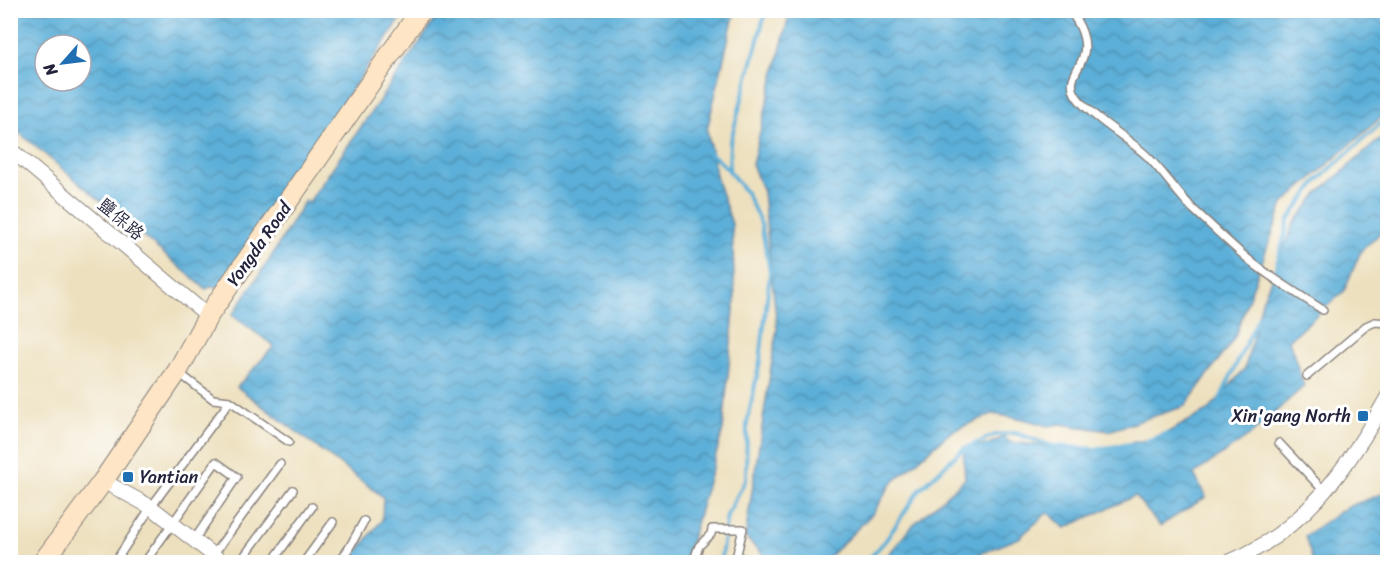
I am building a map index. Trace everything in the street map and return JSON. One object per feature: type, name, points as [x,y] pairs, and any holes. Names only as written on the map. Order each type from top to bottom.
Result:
[{"type":"street","name":"Yongda Road","points":[[43,562],[103,481],[177,372],[208,316],[422,10]]},
{"type":"street","name":"鹽保路","points":[[10,149],[208,316]]},
{"type":"street","points":[[1229,562],[1294,524],[1325,492],[1370,428],[1388,396]]},
{"type":"street","points":[[103,481],[151,507],[194,540],[214,560]]},
{"type":"lane","points":[[1069,10],[1082,31],[1084,45],[1084,55],[1072,79],[1076,97],[1147,156],[1192,207],[1252,262],[1323,310]]},
{"type":"lane","points":[[1306,376],[1366,327],[1375,322],[1388,323]]},
{"type":"lane","points":[[177,372],[213,399],[230,400],[289,442]]},
{"type":"lane","points":[[115,562],[151,507],[230,400]]},
{"type":"lane","points":[[1279,443],[1325,492]]},
{"type":"lane","points":[[145,562],[216,462],[237,477],[194,540]]},
{"type":"lane","points":[[214,560],[280,464]]},
{"type":"lane","points":[[240,562],[293,490]]},
{"type":"lane","points":[[272,562],[312,507]]},
{"type":"lane","points":[[339,562],[350,548],[364,520]]},
{"type":"lane","points":[[304,562],[333,522]]},
{"type":"lane","points":[[693,562],[699,546],[711,534],[712,529],[742,529],[735,562]]},
{"type":"water","points":[[442,10],[735,11],[707,130],[717,180],[732,224],[735,300],[723,430],[685,562],[349,562],[382,520],[383,497],[237,387],[274,346],[232,315],[268,262],[305,200],[309,202]]},
{"type":"water","points":[[10,11],[406,11],[331,120],[337,125],[288,195],[282,191],[275,200],[279,207],[224,288],[212,286],[206,289],[11,126]]},
{"type":"water","points":[[790,11],[1387,11],[1387,112],[1283,204],[1234,339],[1185,406],[1109,431],[1060,424],[1048,426],[992,414],[951,432],[891,484],[874,512],[824,562],[770,562],[745,537],[777,328],[763,192],[752,164]]},
{"type":"water","points":[[1387,133],[1387,227],[1361,251],[1344,291],[1289,340],[1304,386],[1249,436],[1194,474],[1206,497],[1160,526],[1135,496],[1065,528],[1048,512],[1019,538],[982,553],[971,562],[882,562],[914,524],[965,479],[963,447],[989,444],[1004,437],[1010,442],[1093,451],[1159,437],[1209,410],[1245,368],[1262,301],[1294,223],[1319,192]]},
{"type":"water","points":[[1387,492],[1387,562],[1313,562],[1305,536],[1347,507]]},
{"type":"waterway","points":[[717,562],[721,558],[727,515],[746,479],[747,423],[760,361],[770,272],[761,224],[747,194],[729,171],[730,143],[766,10]]},
{"type":"waterway","points":[[1274,275],[1289,219],[1318,180],[1388,117]]},
{"type":"waterway","points":[[708,151],[729,170]]},
{"type":"waterway","points":[[1220,399],[1259,316]]},
{"type":"waterway","points":[[866,562],[886,540],[920,489],[963,449],[995,435],[1015,433],[1052,446],[1097,449],[1130,444]]},
{"type":"waterway","points":[[1146,441],[1167,433]]},
{"type":"place","name":"Xin'gang North","points":[[1363,416]]},
{"type":"place","name":"Yantian","points":[[128,477]]}]
